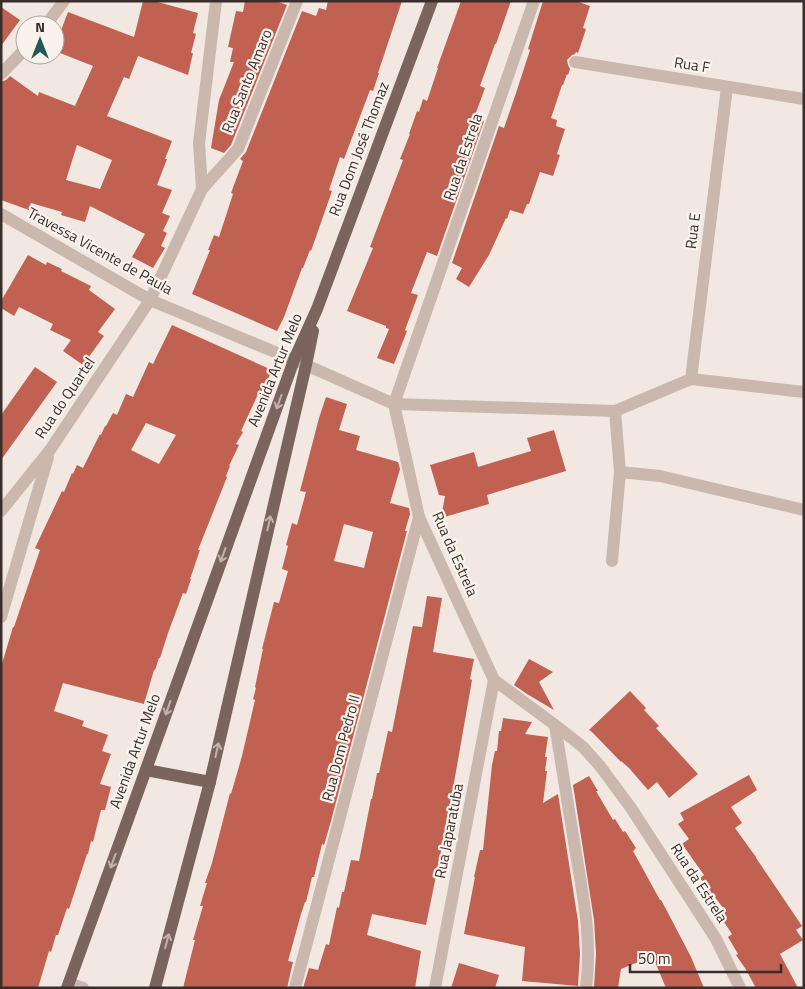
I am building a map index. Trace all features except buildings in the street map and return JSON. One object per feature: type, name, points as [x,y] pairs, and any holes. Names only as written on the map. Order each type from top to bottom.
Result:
[{"type":"main road","name":"Rua Dom José Thomaz","points":[[317,309],[432,1]]},
{"type":"main road","name":"Avenida Artur Melo","points":[[68,986],[146,770],[300,363],[317,309]]},
{"type":"main road","name":"Avenida Artur Melo","points":[[155,988],[210,782],[300,363]]},
{"type":"main road","points":[[146,770],[210,782]]},
{"type":"street","points":[[54,15],[64,1]]},
{"type":"street","points":[[202,189],[200,143],[216,1]]},
{"type":"street","name":"Rua Santo Amaro","points":[[150,300],[202,189],[238,149],[297,1]]},
{"type":"street","name":"Rua da Estrela","points":[[534,1],[394,404],[419,518],[494,680],[556,725],[583,747],[600,766],[716,938],[740,988]]},
{"type":"street","points":[[1,74],[15,59]]},
{"type":"street","name":"Rua F","points":[[575,62],[804,100]]},
{"type":"street","name":"Rua E","points":[[691,379],[727,87]]},
{"type":"street","name":"Travessa Vicente de Paula","points":[[1,214],[150,300],[394,404]]},
{"type":"street","name":"Rua do Quartel","points":[[1,511],[50,450],[150,300]]},
{"type":"street","points":[[394,404],[615,411],[691,379],[804,392]]},
{"type":"street","points":[[612,561],[620,472],[615,411]]},
{"type":"street","points":[[1,617],[6,585],[50,450]]},
{"type":"street","points":[[620,472],[660,476],[804,510]]},
{"type":"street","name":"Rua Dom Pedro II","points":[[295,988],[419,518]]},
{"type":"street","name":"Rua Japaratuba","points":[[435,988],[494,680]]},
{"type":"street","points":[[556,725],[584,900],[588,938],[586,988]]},
{"type":"street","points":[[68,986],[83,988]]}]
